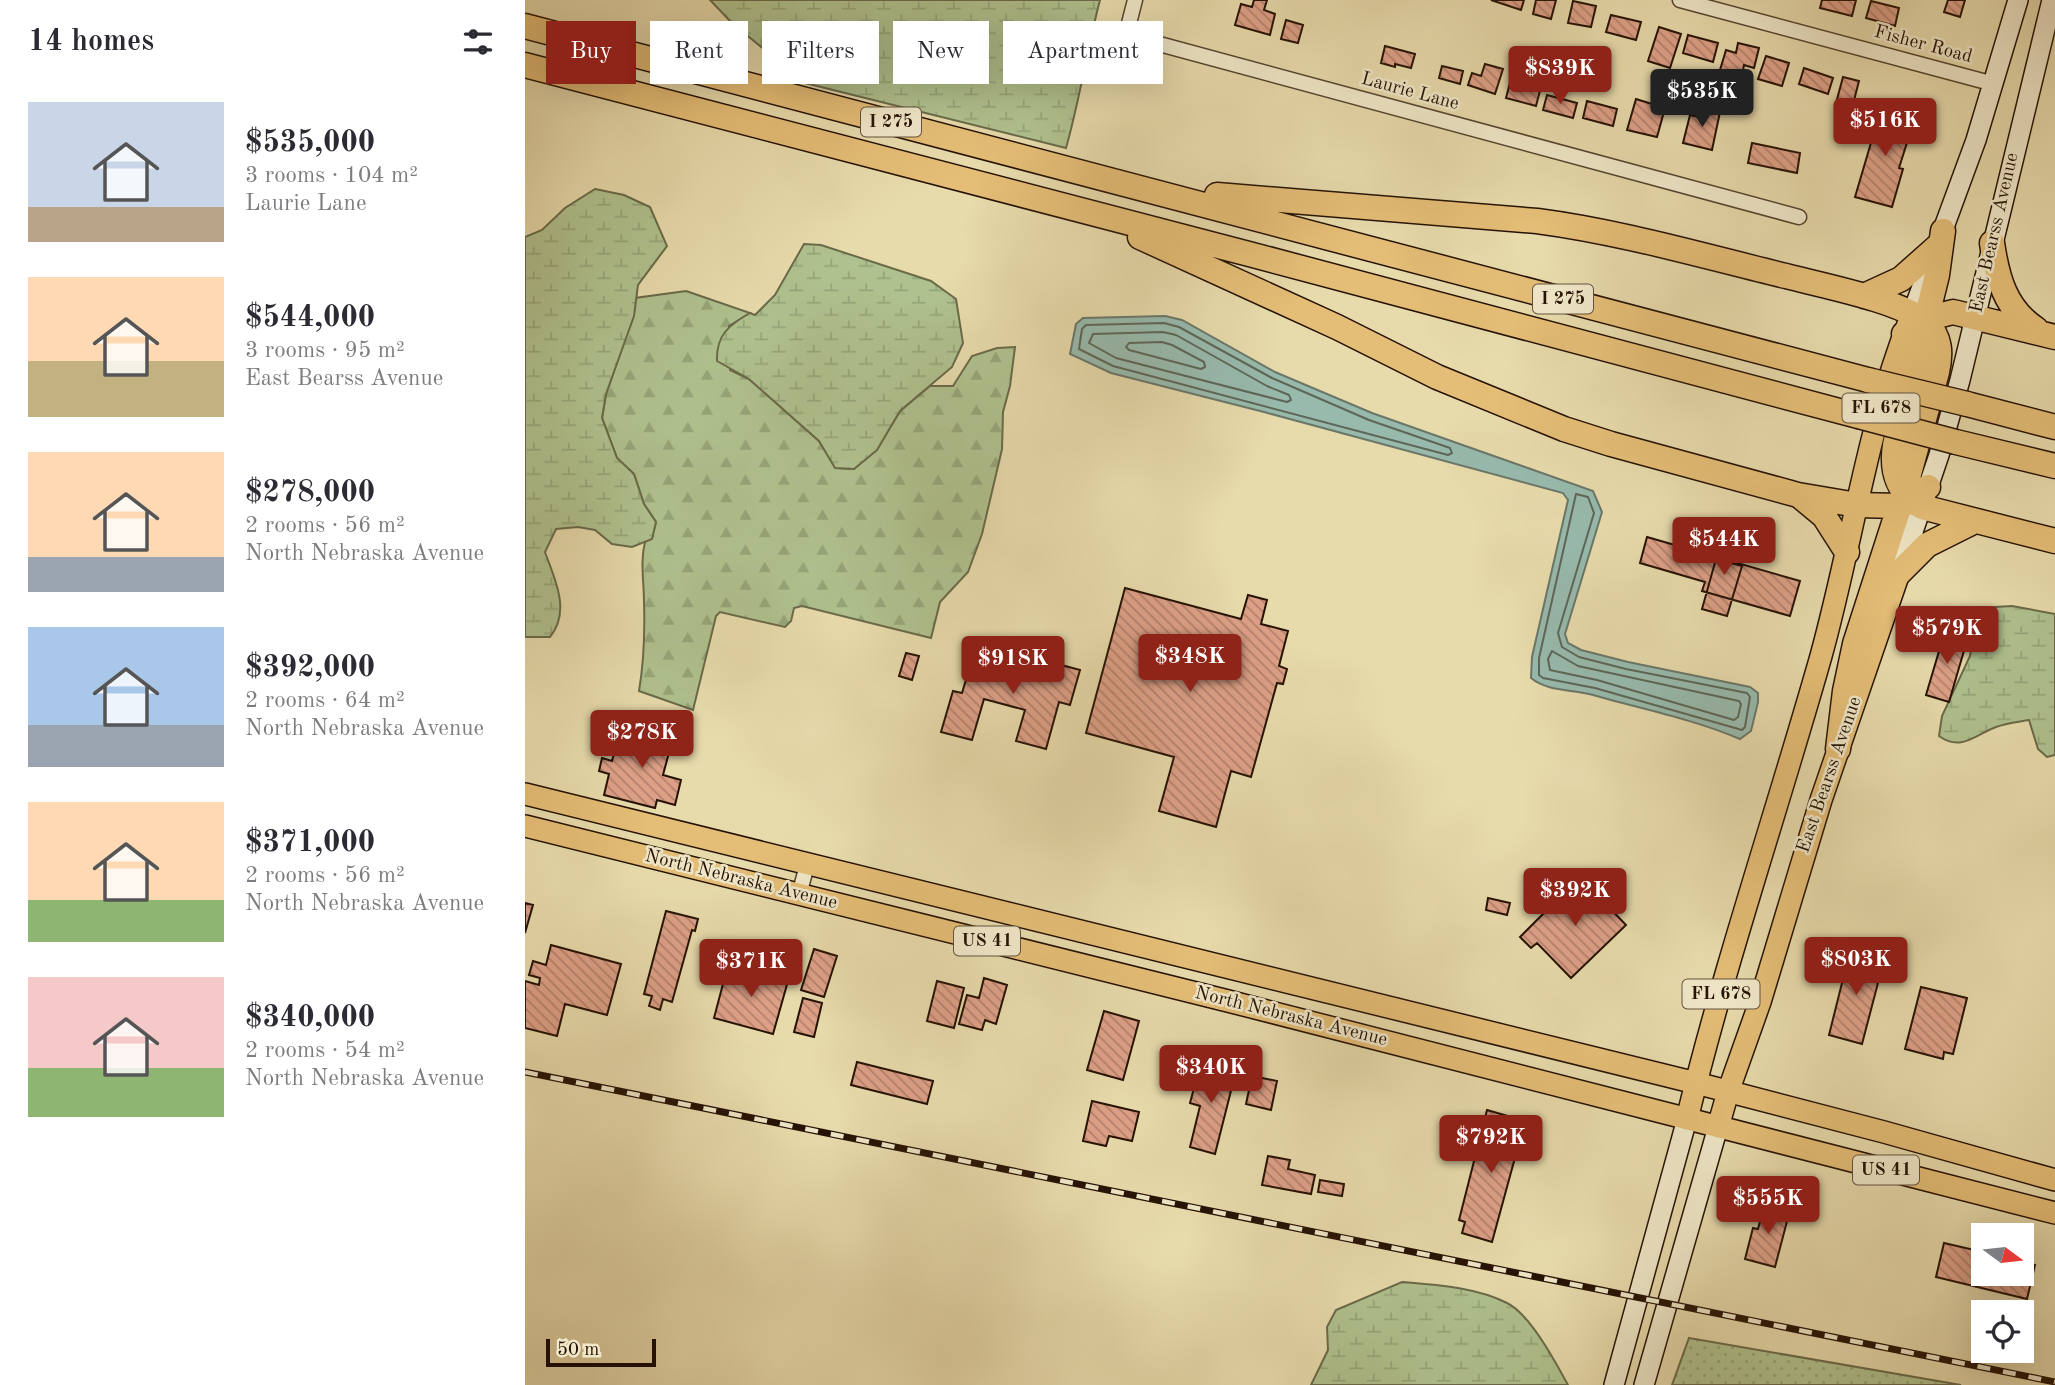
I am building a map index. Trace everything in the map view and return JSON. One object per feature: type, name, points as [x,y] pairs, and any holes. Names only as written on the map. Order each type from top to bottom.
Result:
[{"type":"highway","name":"I 275","points":[[525,26],[2055,427]]},
{"type":"highway","name":"I 275","points":[[525,65],[2055,466]]},
{"type":"highway","points":[[1145,188],[1569,225],[1864,296],[1918,322],[1953,312],[2050,336]]},
{"type":"highway","points":[[1079,209],[1337,327],[1437,377],[1564,429],[1647,455],[1798,495],[1857,505],[1913,499],[1973,522],[2055,541]]},
{"type":"highway","points":[[1864,296],[1901,279],[1940,239]]},
{"type":"highway","points":[[1913,499],[1897,480],[1893,456],[1918,322],[1937,275],[1940,239]]},
{"type":"highway","points":[[1992,243],[2000,285],[2008,300],[2024,320],[2050,336]]},
{"type":"highway","points":[[1798,495],[1825,516],[1847,552]]},
{"type":"highway","points":[[1838,749],[1845,691],[1855,644],[1913,499]]},
{"type":"highway","points":[[1899,573],[1936,539],[1973,522]]},
{"type":"main road","name":"East Bearss Avenue","points":[[1940,239],[1994,84],[2018,0]]},
{"type":"main road","name":"East Bearss Avenue","points":[[1644,1385],[1728,1092],[1760,1002],[1796,877],[1838,749],[1899,573],[1913,499],[1950,418],[2052,0]]},
{"type":"main road","name":"East Bearss Avenue","points":[[1614,1385],[1696,1083],[1821,656],[1872,438],[1918,322]]},
{"type":"main road","name":"North Nebraska Avenue","points":[[525,794],[1696,1083],[2055,1180]]},
{"type":"main road","name":"North Nebraska Avenue","points":[[525,826],[1228,1000],[2055,1213]]},
{"type":"main road","points":[[1228,1000],[1236,971]]},
{"type":"street","name":"Laurie Lane","points":[[1135,0],[1126,35],[1799,217]]},
{"type":"street","name":"Fisher Road","points":[[1680,0],[1994,84]]},
{"type":"street","points":[[799,895],[807,865]]},
{"type":"green space","points":[[710,0],[1100,0],[1095,21],[1003,21],[1003,84],[1081,84],[1066,148],[809,84],[879,84],[879,21],[762,21],[762,48],[748,36],[748,21],[730,21]]},
{"type":"green space","points":[[595,189],[624,195],[650,207],[667,246],[638,285],[634,316],[606,394],[602,418],[617,458],[634,474],[644,504],[656,522],[652,539],[632,547],[612,544],[595,530],[578,527],[556,529],[545,552],[559,595],[559,617],[550,637],[525,637],[525,237],[542,230],[565,208]]},
{"type":"green space","points":[[804,244],[821,245],[931,281],[956,299],[963,343],[952,367],[900,411],[877,450],[854,469],[835,468],[819,441],[749,379],[717,361],[719,344],[725,332],[750,313],[755,315],[775,295]]},
{"type":"green space","points":[[686,291],[750,313],[729,326],[730,370],[749,379],[819,441],[836,468],[854,469],[877,449],[900,411],[930,386],[953,386],[972,356],[997,348],[1015,347],[1010,386],[1003,412],[1002,449],[982,534],[968,572],[940,602],[931,638],[802,606],[794,608],[791,621],[785,627],[720,612],[716,616],[693,710],[639,691],[644,636],[643,557],[645,542],[652,538],[656,522],[644,504],[634,474],[617,458],[602,418],[606,394],[633,316],[635,298]]},
{"type":"green space","points":[[2012,606],[2055,614],[2055,755],[2047,757],[2038,749],[2029,720],[2000,726],[1961,742],[1947,741],[1939,736],[1942,716],[1970,656],[1978,608]]},
{"type":"green space","points":[[1402,1282],[1469,1290],[1507,1303],[1525,1317],[1568,1385],[1311,1385],[1328,1350],[1327,1327],[1336,1310]]},
{"type":"green space","points":[[1689,1338],[1961,1385],[1672,1385]]},
{"type":"water","points":[[1165,316],[1182,320],[1275,372],[1372,413],[1593,491],[1602,512],[1565,634],[1568,643],[1581,650],[1628,662],[1750,687],[1758,693],[1751,731],[1740,739],[1667,715],[1585,693],[1545,686],[1531,678],[1532,657],[1568,500],[1563,493],[1111,373],[1070,354],[1076,324],[1083,318]]},
{"type":"building","points":[[1254,0],[1267,0],[1264,10],[1275,14],[1270,35],[1235,25],[1241,4],[1252,7]]},
{"type":"building","points":[[1491,0],[1524,0],[1521,10]]},
{"type":"building","points":[[1536,0],[1556,0],[1551,19],[1533,14]]},
{"type":"building","points":[[1822,0],[1856,0],[1852,16],[1820,8]]},
{"type":"building","points":[[1948,0],[1965,0],[1960,17],[1944,12]]},
{"type":"building","points":[[1573,1],[1596,6],[1591,27],[1568,23]]},
{"type":"building","points":[[1871,1],[1899,8],[1895,26],[1866,18]]},
{"type":"building","points":[[1611,15],[1641,22],[1636,40],[1606,32]]},
{"type":"building","points":[[1286,20],[1303,25],[1298,43],[1281,39]]},
{"type":"building","points":[[1659,27],[1681,34],[1670,68],[1648,61]]},
{"type":"building","points":[[1688,35],[1718,43],[1713,62],[1683,53]]},
{"type":"building","points":[[1738,43],[1759,48],[1754,68],[1744,65],[1742,76],[1720,70],[1726,50],[1736,53]]},
{"type":"building","points":[[1385,46],[1415,54],[1411,68],[1381,63]]},
{"type":"building","points":[[1766,56],[1789,63],[1782,86],[1758,79]]},
{"type":"building","points":[[1485,64],[1503,69],[1495,94],[1468,85],[1472,73],[1481,76]]},
{"type":"building","points":[[1442,66],[1463,71],[1460,84],[1439,78]]},
{"type":"building","points":[[1804,68],[1833,78],[1828,94],[1799,84]]},
{"type":"building","points":[[1512,75],[1542,83],[1536,106],[1506,98]]},
{"type":"building","points":[[1843,77],[1859,81],[1852,108],[1836,103]]},
{"type":"building","points":[[1676,83],[1696,88],[1690,111],[1671,106]]},
{"type":"building","points":[[1547,95],[1577,103],[1573,118],[1543,110]]},
{"type":"building","points":[[1636,99],[1665,108],[1657,137],[1627,130]]},
{"type":"building","points":[[1587,101],[1617,109],[1613,126],[1583,118]]},
{"type":"building","points":[[1886,106],[1913,114],[1907,129],[1911,130],[1899,168],[1903,169],[1892,207],[1855,197],[1878,119],[1881,120]]},
{"type":"building","points":[[1702,107],[1720,112],[1712,150],[1683,143],[1690,115],[1699,117]]},
{"type":"building","points":[[1752,143],[1800,153],[1797,173],[1748,163]]},
{"type":"building","points":[[1647,537],[1800,581],[1790,616],[1702,591],[1705,582],[1640,563]]},
{"type":"building","points":[[1716,559],[1742,566],[1727,616],[1702,609]]},
{"type":"building","points":[[1125,588],[1241,619],[1248,595],[1267,600],[1261,624],[1288,631],[1279,666],[1287,669],[1283,684],[1277,683],[1251,777],[1231,771],[1216,827],[1159,811],[1174,757],[1086,733]]},
{"type":"building","points":[[1945,631],[1968,637],[1949,702],[1926,695]]},
{"type":"building","points":[[906,653],[919,656],[912,680],[899,676]]},
{"type":"building","points":[[974,653],[1021,666],[1024,655],[1080,670],[1070,705],[1059,702],[1046,749],[1016,741],[1025,710],[984,699],[972,740],[941,732],[953,691],[962,693]]},
{"type":"building","points":[[643,726],[674,734],[663,775],[681,780],[675,805],[657,800],[655,808],[604,795],[609,774],[599,771],[602,758],[612,761],[617,742],[627,745],[630,734],[640,737]]},
{"type":"building","points":[[1580,877],[1626,925],[1571,978],[1537,943],[1531,948],[1520,937]]},
{"type":"building","points":[[1488,898],[1510,903],[1507,915],[1486,910]]},
{"type":"building","points":[[525,903],[533,905],[525,933]]},
{"type":"building","points":[[666,911],[698,919],[695,931],[692,930],[672,1002],[663,999],[660,1010],[649,1006],[652,996],[644,994]]},
{"type":"building","points":[[551,945],[621,964],[607,1015],[565,1004],[557,1036],[525,1028],[525,981],[539,985],[540,978],[529,975],[533,961],[546,965]]},
{"type":"building","points":[[814,949],[837,956],[824,997],[801,990]]},
{"type":"building","points":[[1850,951],[1884,960],[1862,1044],[1829,1035]]},
{"type":"building","points":[[728,965],[788,981],[773,1034],[714,1018]]},
{"type":"building","points":[[984,978],[1007,985],[996,1024],[985,1020],[982,1030],[959,1024],[967,995],[979,998]]},
{"type":"building","points":[[937,981],[964,988],[954,1028],[927,1021]]},
{"type":"building","points":[[1921,987],[1967,998],[1953,1054],[1944,1052],[1943,1059],[1905,1049]]},
{"type":"building","points":[[803,998],[822,1003],[814,1037],[794,1032]]},
{"type":"building","points":[[1104,1011],[1139,1021],[1123,1080],[1087,1070]]},
{"type":"building","points":[[857,1062],[933,1081],[927,1104],[851,1085]]},
{"type":"building","points":[[1201,1062],[1236,1071],[1215,1154],[1190,1147],[1200,1106],[1190,1103]]},
{"type":"building","points":[[1252,1076],[1277,1081],[1271,1110],[1246,1104]]},
{"type":"building","points":[[1092,1101],[1139,1112],[1132,1141],[1109,1136],[1106,1146],[1083,1141]]},
{"type":"building","points":[[1487,1110],[1525,1121],[1492,1242],[1462,1233],[1465,1222],[1459,1220]]},
{"type":"building","points":[[1268,1156],[1290,1160],[1288,1169],[1315,1175],[1311,1194],[1262,1185]]},
{"type":"building","points":[[1320,1180],[1344,1184],[1342,1196],[1318,1192]]},
{"type":"building","points":[[1765,1203],[1790,1210],[1775,1267],[1745,1259],[1753,1228],[1758,1229]]},
{"type":"building","points":[[1944,1243],[1971,1249],[1971,1285],[1936,1277]]},
{"type":"building","points":[[1973,1286],[2030,1286],[2027,1299]]},
{"type":"railway","points":[[525,1072],[2055,1382]]}]
